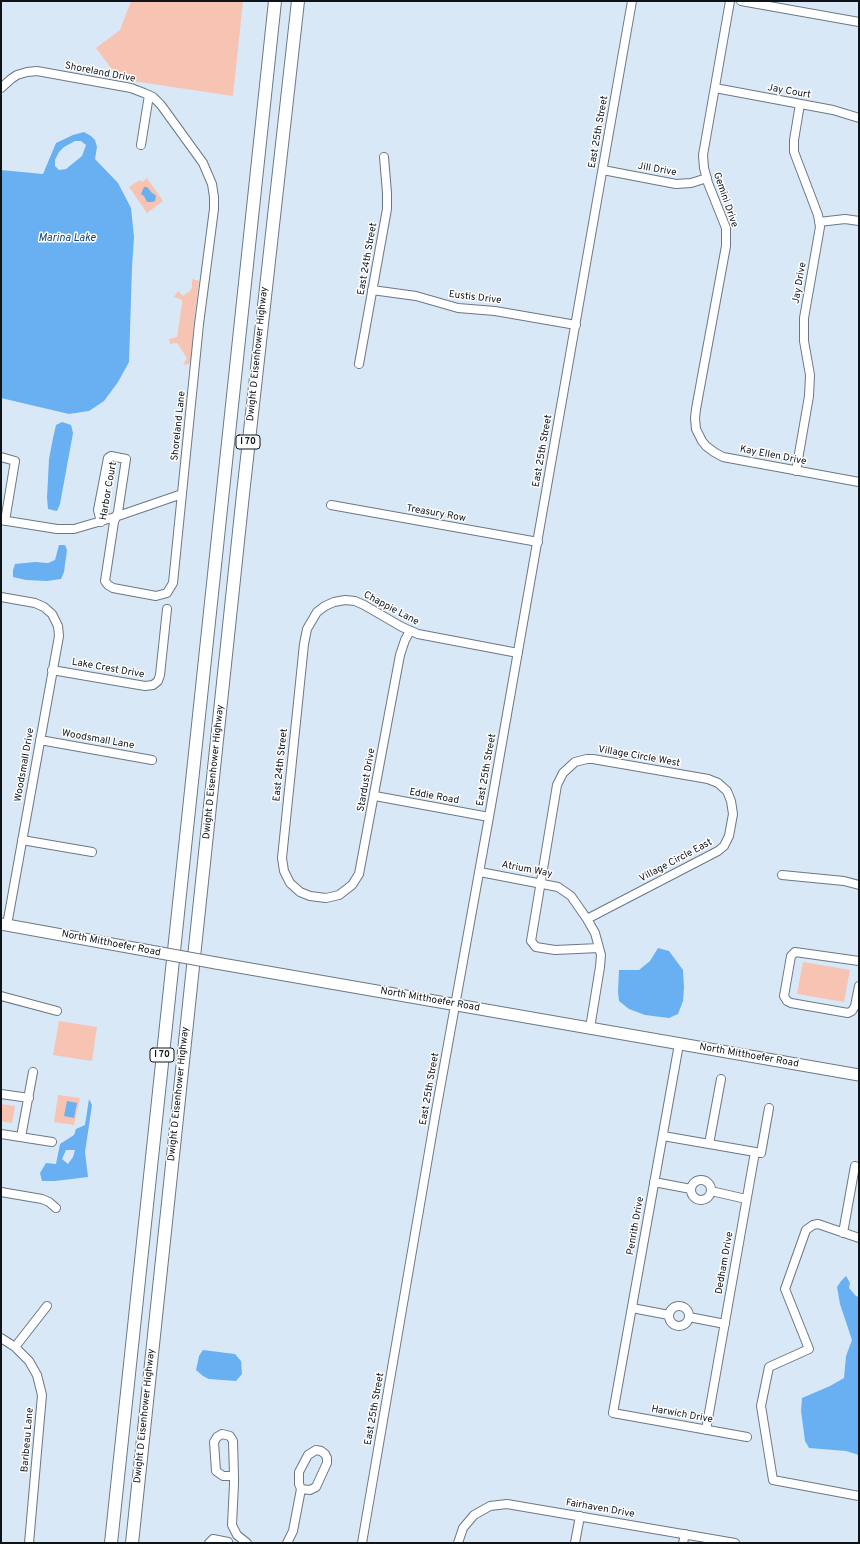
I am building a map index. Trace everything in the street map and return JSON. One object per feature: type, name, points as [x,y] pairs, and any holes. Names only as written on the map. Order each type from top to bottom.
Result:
[{"type":"highway","name":"Dwight D Eisenhower Highway","points":[[111,1543],[275,1]]},
{"type":"highway","name":"Dwight D Eisenhower Highway","points":[[132,1543],[244,479],[298,5]]},
{"type":"main road","name":"North Mitthoefer Road","points":[[4,924],[150,952],[859,1075]]},
{"type":"street","name":"East 25th Street","points":[[362,1543],[415,1230],[480,872],[632,1]]},
{"type":"street","name":"Gemini Drive","points":[[696,428],[695,415],[726,246],[726,228],[706,178],[703,155],[730,1]]},
{"type":"street","points":[[741,1],[859,22]]},
{"type":"street","name":"Shoreland Drive","points":[[1,88],[17,76],[27,72],[37,71],[131,88],[149,95],[161,105],[203,163],[210,177],[214,197]]},
{"type":"street","name":"Jay Court","points":[[715,88],[833,110],[859,118]]},
{"type":"street","points":[[141,145],[149,95]]},
{"type":"street","name":"Jay Drive","points":[[796,471],[809,396],[810,375],[804,341],[804,318],[820,230],[819,222],[794,152],[794,140],[800,104]]},
{"type":"street","name":"East 24th Street","points":[[359,364],[387,209],[384,157]]},
{"type":"street","name":"Jill Drive","points":[[603,170],[676,184],[691,183],[706,178]]},
{"type":"street","name":"Shoreland Lane","points":[[107,584],[113,588],[156,596],[167,593],[173,583],[199,324],[214,210],[214,197]]},
{"type":"street","points":[[819,222],[845,219],[859,221]]},
{"type":"street","name":"Eustis Drive","points":[[372,290],[416,296],[458,308],[499,311],[576,325]]},
{"type":"street","name":"Kay Ellen Drive","points":[[696,428],[706,446],[720,456],[859,482]]},
{"type":"street","name":"Harbor Court","points":[[101,522],[98,510],[108,458],[110,456],[126,460],[118,512],[115,517],[105,577],[107,584]]},
{"type":"street","points":[[1,457],[15,461],[3,520],[66,530],[83,528],[182,494]]},
{"type":"street","name":"Treasury Row","points":[[331,505],[538,542]]},
{"type":"street","name":"Woodsmall Drive","points":[[1,597],[36,603],[49,611],[57,623],[58,633],[22,840],[4,924]]},
{"type":"street","name":"Chappie Lane","points":[[309,623],[317,612],[325,606],[338,601],[352,600],[364,605],[410,631],[425,636],[518,653]]},
{"type":"street","name":"Lake Crest Drive","points":[[52,670],[145,686],[153,685],[158,681],[160,675],[167,610]]},
{"type":"street","name":"East 24th Street","points":[[309,623],[306,629],[304,644],[282,858],[284,871],[290,883],[300,892],[310,896]]},
{"type":"street","name":"Stardust Drive","points":[[310,896],[322,899],[336,896],[348,890],[354,883],[361,868],[400,655],[410,631]]},
{"type":"street","name":"Woodsmall Lane","points":[[40,740],[152,760]]},
{"type":"street","name":"Village Circle West","points":[[599,948],[559,950],[537,947],[532,944],[531,938],[540,883],[558,785],[563,773],[575,762],[593,759],[708,779],[718,783],[729,793]]},
{"type":"street","name":"Village Circle East","points":[[587,919],[718,851],[727,841],[731,825],[733,807],[729,793]]},
{"type":"street","name":"Eddie Road","points":[[374,796],[489,817]]},
{"type":"street","points":[[22,840],[92,852]]},
{"type":"street","name":"Atrium Way","points":[[480,872],[555,886],[565,891],[573,898],[595,933],[599,948],[600,967],[590,1028]]},
{"type":"street","points":[[782,875],[844,881],[859,885]]},
{"type":"street","points":[[859,961],[795,952],[791,956],[784,996],[787,1001],[791,1003],[848,1013],[852,1011],[855,1006],[859,986]]},
{"type":"street","points":[[1,996],[56,1011]]},
{"type":"street","name":"Penrith Drive","points":[[613,1413],[679,1044]]},
{"type":"street","points":[[21,1137],[33,1072]]},
{"type":"street","points":[[708,1144],[721,1079]]},
{"type":"street","points":[[1,1094],[29,1098]]},
{"type":"street","name":"Dedham Drive","points":[[706,1430],[755,1152],[761,1153],[769,1108]]},
{"type":"street","points":[[1,1134],[52,1142]]},
{"type":"street","points":[[663,1136],[755,1152]]},
{"type":"street","points":[[843,1233],[856,1166]]},
{"type":"street","points":[[702,1180],[710,1185],[711,1191],[708,1197],[698,1200],[693,1195],[691,1189],[696,1181],[702,1180]]},
{"type":"street","points":[[654,1182],[691,1189]]},
{"type":"street","points":[[711,1191],[746,1198]]},
{"type":"street","points":[[1,1192],[42,1199],[56,1208]]},
{"type":"street","points":[[859,1238],[816,1224],[810,1226],[805,1232],[785,1289],[809,1349],[769,1366],[761,1406],[773,1480],[859,1496]]},
{"type":"street","points":[[15,1347],[47,1306]]},
{"type":"street","points":[[675,1307],[681,1307],[686,1310],[688,1317],[684,1324],[678,1326],[670,1321],[669,1315],[675,1307]]},
{"type":"street","points":[[632,1308],[669,1315]]},
{"type":"street","points":[[688,1317],[725,1324]]},
{"type":"street","name":"Baribeau Lane","points":[[1,1338],[23,1353],[33,1367],[39,1381],[42,1395],[29,1543]]},
{"type":"street","name":"Harwich Drive","points":[[613,1413],[747,1437]]},
{"type":"street","points":[[234,1476],[222,1476],[216,1471],[214,1442],[216,1437],[222,1434],[228,1435],[233,1440],[234,1476],[233,1528],[237,1535],[247,1543]]},
{"type":"street","points":[[287,1543],[293,1531],[301,1490],[299,1484],[300,1472],[308,1455],[316,1450],[323,1452],[328,1460],[317,1485],[310,1490],[301,1490]]},
{"type":"street","name":"Fairhaven Drive","points":[[458,1543],[460,1534],[467,1522],[474,1515],[490,1506],[504,1504],[735,1543]]},
{"type":"street","points":[[575,1543],[580,1516]]},
{"type":"street","points":[[683,1543],[684,1534]]},
{"type":"street","points":[[209,1543],[213,1539],[228,1543],[237,1535]]},
{"type":"shaded area","points":[[131,1],[243,1],[233,96],[119,79],[96,48],[120,30]]},
{"type":"shaded area","points":[[147,178],[163,201],[147,213],[129,187],[140,180],[142,182]]},
{"type":"shaded area","points":[[192,279],[199,281],[193,329],[192,357],[189,364],[183,365],[187,358],[177,343],[170,344],[169,339],[177,337],[182,305],[182,300],[174,297],[178,291],[183,296],[190,291],[192,288]]},
{"type":"shaded area","points":[[803,962],[850,970],[844,1002],[797,994]]},
{"type":"shaded area","points":[[59,1021],[97,1027],[92,1061],[53,1055]]},
{"type":"shaded area","points":[[58,1095],[80,1098],[74,1125],[54,1122]]},
{"type":"shaded area","points":[[1,1104],[15,1106],[12,1123],[1,1121]]},
{"type":"water","name":"Marina Lake","points":[[84,132],[95,140],[97,147],[95,159],[118,183],[131,208],[134,237],[129,362],[118,382],[104,401],[89,411],[69,414],[1,398],[1,170],[43,174],[56,143],[73,135]],"holes":[[[75,141],[81,141],[86,145],[82,156],[66,169],[59,170],[55,166],[55,160],[59,152],[64,147]]]},
{"type":"water","points":[[144,187],[147,187],[156,196],[155,201],[147,202],[141,194]]},
{"type":"water","points":[[62,422],[71,425],[73,433],[60,504],[57,511],[48,509],[47,498],[49,459],[56,425]]},
{"type":"water","points":[[59,545],[65,545],[67,550],[64,572],[61,579],[47,581],[26,580],[13,577],[15,564],[35,562],[48,563],[55,560]]},
{"type":"water","points":[[658,948],[669,951],[683,970],[683,1001],[678,1014],[669,1018],[645,1015],[629,1009],[619,1001],[619,970],[639,970],[650,961]]},
{"type":"water","points":[[89,1099],[92,1105],[85,1152],[88,1177],[42,1181],[40,1173],[46,1163],[56,1164],[60,1144],[74,1135],[76,1129],[85,1125]],"holes":[[[66,1150],[75,1150],[73,1157],[68,1164],[62,1159]]]},
{"type":"water","points":[[67,1101],[77,1103],[74,1118],[64,1116]]},
{"type":"water","points":[[846,1276],[850,1283],[849,1288],[856,1296],[859,1297],[859,1455],[846,1451],[809,1448],[805,1441],[801,1411],[802,1398],[830,1386],[844,1378],[846,1356],[852,1340],[840,1304],[837,1287]]},
{"type":"water","points":[[203,1350],[235,1354],[241,1361],[242,1374],[236,1381],[209,1379],[203,1376],[196,1370],[199,1356]]}]
